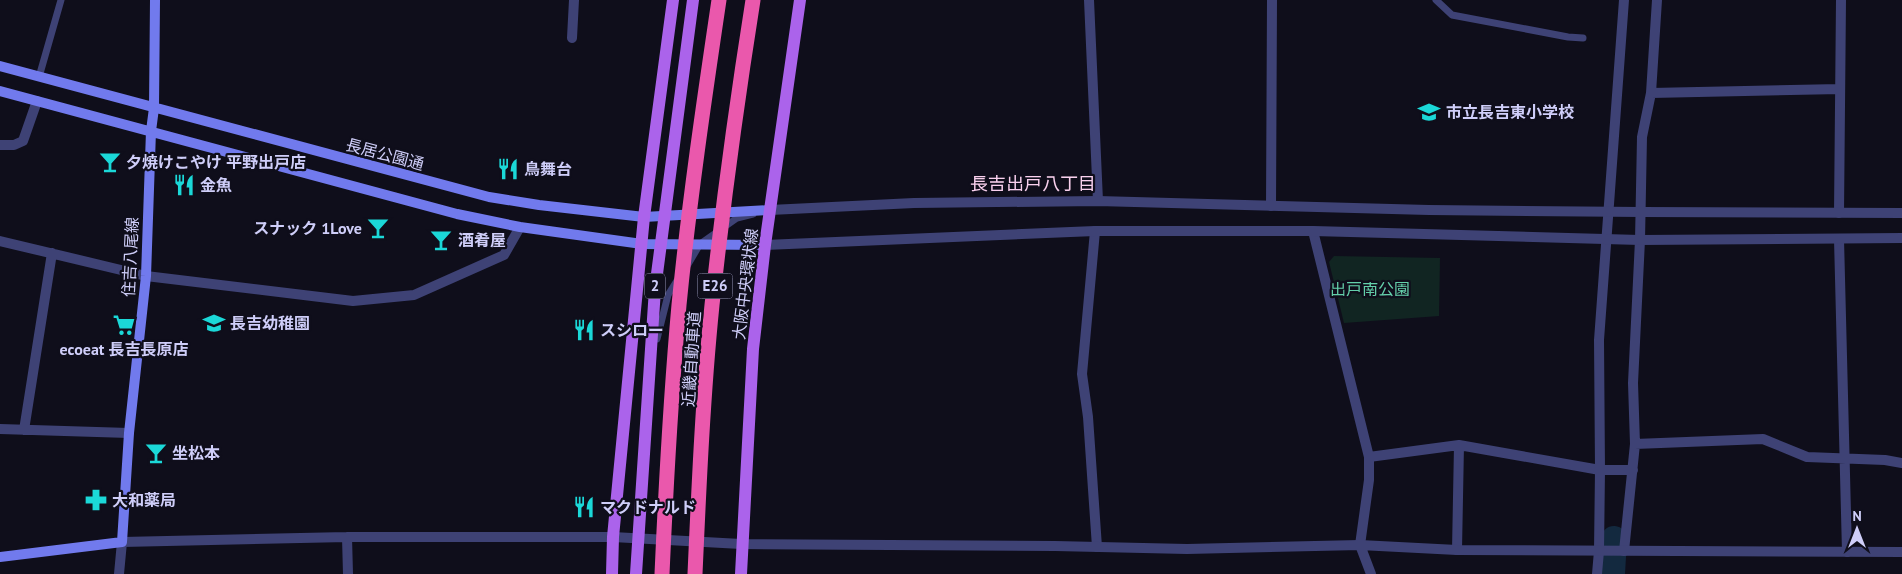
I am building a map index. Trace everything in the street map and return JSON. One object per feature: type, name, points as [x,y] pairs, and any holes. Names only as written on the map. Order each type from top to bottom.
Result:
[{"type":"highway","name":"近畿自動車道","points":[[662,574],[668,454],[680,304],[695,172],[719,0]]},
{"type":"highway","name":"近畿自動車道","points":[[695,574],[701,456],[712,307],[729,164],[753,0]]},
{"type":"main road","name":"住吉八尾線","points":[[122,542],[129,433],[146,276],[151,131],[154,108],[155,0]]},
{"type":"main road","name":"2","points":[[612,574],[613,537],[644,217],[673,0]]},
{"type":"main road","name":"2","points":[[636,574],[655,289],[693,0]]},
{"type":"main road","name":"大阪中央環状線","points":[[741,574],[741,544],[754,349],[765,245],[800,0]]},
{"type":"main road","name":"長居公園通","points":[[0,66],[489,197],[644,217],[770,210]]},
{"type":"main road","points":[[0,91],[457,214],[520,227],[642,244],[765,245]]},
{"type":"main road","points":[[0,557],[122,542]]},
{"type":"street","points":[[572,38],[574,0]]},
{"type":"street","points":[[1089,0],[1098,201]]},
{"type":"street","points":[[1271,206],[1272,0]]},
{"type":"street","points":[[1596,574],[1599,551],[1599,340],[1624,0]]},
{"type":"street","points":[[1624,551],[1635,444],[1633,383],[1640,240],[1642,137],[1651,93],[1657,0]]},
{"type":"street","points":[[1839,213],[1841,0]]},
{"type":"street","points":[[1651,93],[1840,89]]},
{"type":"street","points":[[0,145],[14,145],[23,141],[37,101]]},
{"type":"street","points":[[770,210],[914,203],[1098,201],[1608,212],[1902,212]]},
{"type":"street","points":[[0,241],[146,276],[353,301],[414,296],[504,255],[520,227]]},
{"type":"street","points":[[1095,231],[1082,374],[1088,418],[1096,547]]},
{"type":"street","points":[[765,245],[1095,231],[1313,231],[1640,240],[1902,238]]},
{"type":"street","points":[[1313,231],[1368,456],[1369,480],[1360,545],[1371,574]]},
{"type":"street","points":[[1839,239],[1846,552]]},
{"type":"street","points":[[24,430],[52,253]]},
{"type":"street","points":[[0,429],[129,433]]},
{"type":"street","points":[[1635,444],[1763,439],[1807,457],[1902,462]]},
{"type":"street","points":[[1368,456],[1459,445],[1600,470],[1632,470]]},
{"type":"street","points":[[1457,550],[1459,445]]},
{"type":"street","points":[[347,537],[348,574]]},
{"type":"street","points":[[119,574],[122,542],[347,537],[613,537],[741,544],[1187,549],[1360,545],[1457,550],[1902,552]]},
{"type":"lane","points":[[39,77],[61,0]]},
{"type":"lane","points":[[1436,0],[1452,15],[1568,37],[1583,38]]},
{"type":"lane","points":[[650,366],[668,296],[700,244],[737,218],[770,210]]},
{"type":"green space","name":"出戸南公園","points":[[1334,256],[1440,258],[1439,316],[1344,323],[1329,262]]},
{"type":"waterway","points":[[1612,574],[1614,539]]},
{"type":"place","name":"市立長吉東小学校","points":[[1429,112]]},
{"type":"place","name":"夕焼けこやけ 平野出戸店","points":[[110,162]]},
{"type":"place","name":"鳥舞台","points":[[508,169]]},
{"type":"place","name":"金魚","points":[[184,185]]},
{"type":"place","name":"スナック 1Love","points":[[378,228]]},
{"type":"place","name":"酒肴屋","points":[[441,240]]},
{"type":"place","name":"長吉幼稚園","points":[[214,323]]},
{"type":"place","name":"ecoeat 長吉長原店","points":[[124,325]]},
{"type":"place","name":"スシロー","points":[[584,330]]},
{"type":"place","name":"坐松本","points":[[156,453]]},
{"type":"place","name":"大和薬局","points":[[96,500]]},
{"type":"place","name":"マクドナルド","points":[[584,507]]},
{"type":"district","name":"長吉出戸八丁目","points":[[1033,184]]}]
